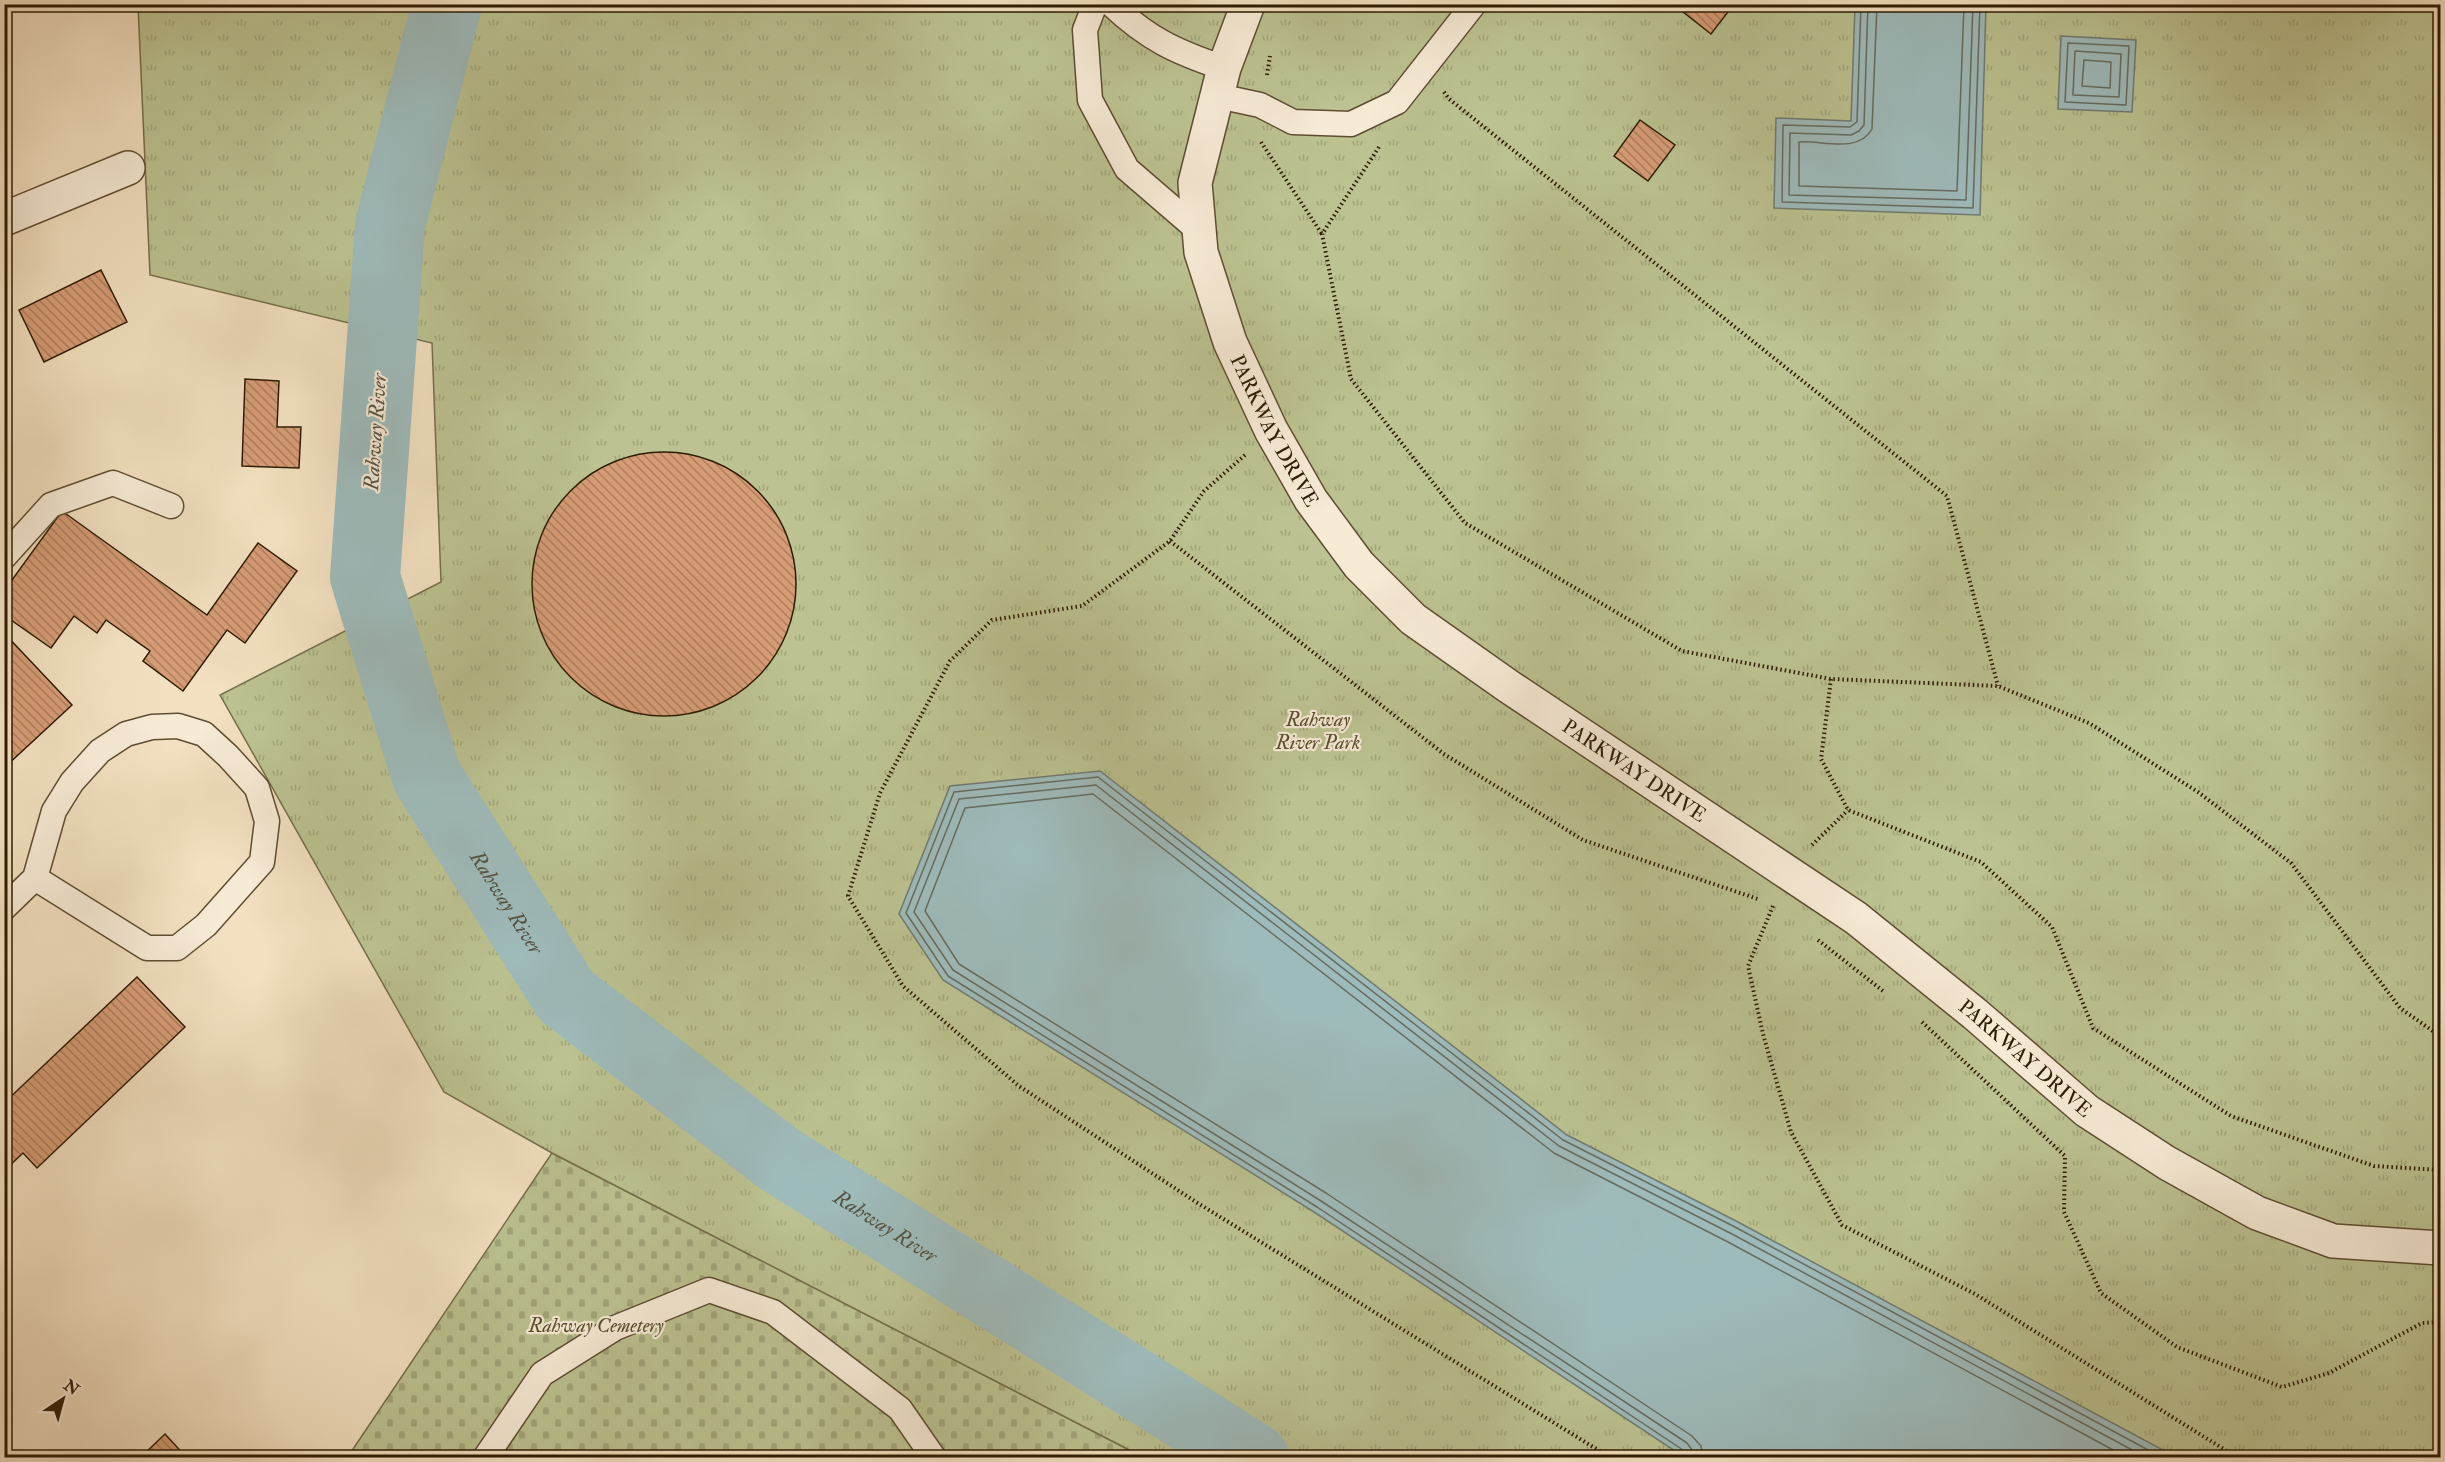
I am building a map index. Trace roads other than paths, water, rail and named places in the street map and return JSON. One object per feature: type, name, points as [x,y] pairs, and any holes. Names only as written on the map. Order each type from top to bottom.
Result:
[{"type":"street","name":"PARKWAY DRIVE","points":[[1248,4],[1221,82],[1195,183],[1201,252],[1230,342],[1271,430],[1311,501],[1359,566],[1413,619],[1864,924],[1975,1014],[2087,1111],[2167,1163],[2257,1214],[2333,1241],[2440,1248]]},
{"type":"street","points":[[4,219],[128,168]]},
{"type":"lane","points":[[1095,4],[1085,30],[1090,99],[1126,169],[1199,231]]},
{"type":"lane","points":[[1111,4],[1131,23],[1221,82],[1293,122],[1351,124],[1397,102],[1474,4]]},
{"type":"lane","points":[[4,557],[51,505],[113,483],[171,506]]},
{"type":"lane","points":[[4,908],[35,878],[54,811],[72,782],[100,751],[126,734],[152,727],[178,726],[204,734],[257,788],[267,821],[262,862],[206,925],[177,948],[147,948],[35,878]]},
{"type":"lane","points":[[485,1458],[542,1374],[615,1328],[709,1290],[773,1312],[900,1409],[934,1458]]},
{"type":"water","points":[[1855,5],[1986,5],[1980,215],[1774,208],[1776,118],[1851,121]]},
{"type":"water","points":[[2061,36],[2136,40],[2132,112],[2058,109]]},
{"type":"water","points":[[1100,771],[1567,1135],[1738,1222],[2176,1457],[1684,1457],[1314,1212],[943,980],[899,914],[950,786]]},
{"type":"waterway","name":"Rahway River","points":[[447,4],[390,225],[365,577],[427,777],[566,996],[779,1159],[1254,1458]]},
{"type":"park label","name":"Rahway River Park","points":[[1318,730]]},
{"type":"park label","name":"Rahway Cemetery","points":[[596,1325]]}]
